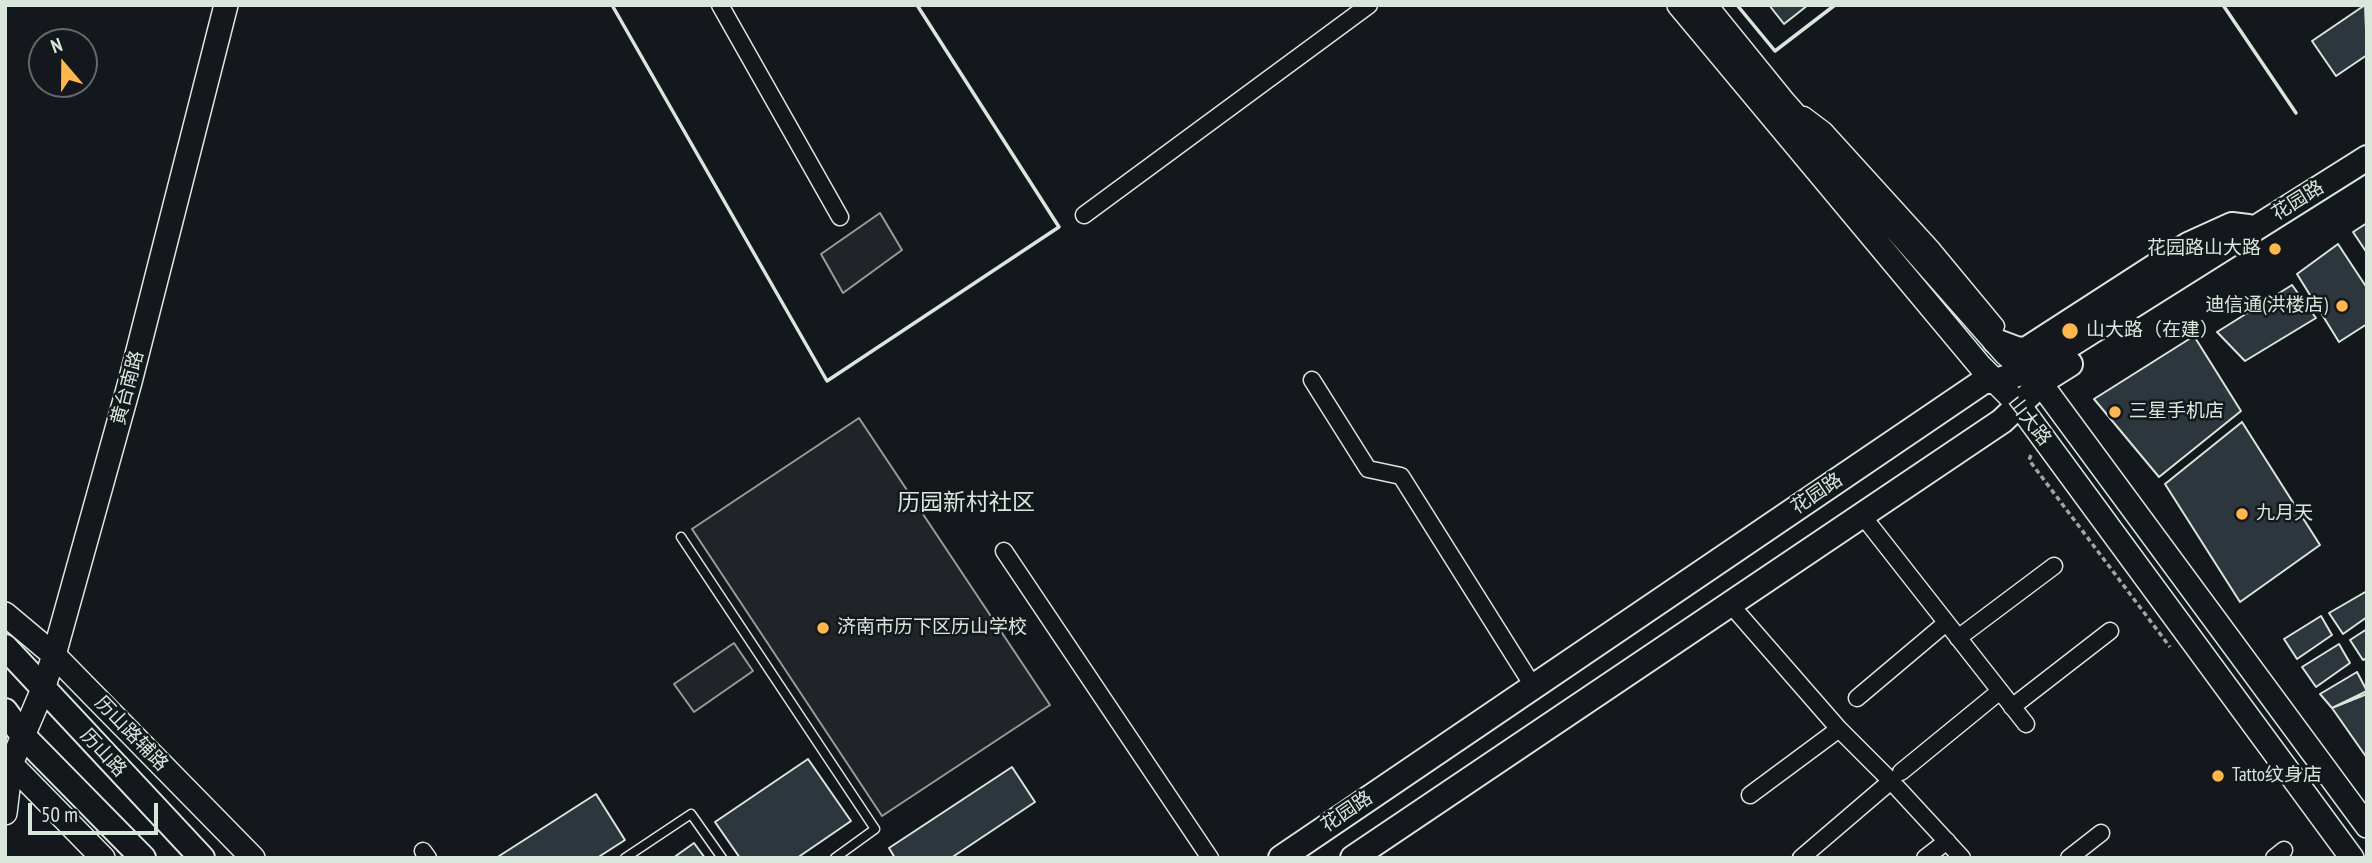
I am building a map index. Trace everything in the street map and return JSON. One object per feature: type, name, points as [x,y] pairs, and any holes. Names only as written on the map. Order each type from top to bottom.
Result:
[{"type":"main road","name":"黄台南路","points":[[5,813],[8,761],[24,737],[54,655],[130,382],[226,5]]},
{"type":"main road","name":"山大路","points":[[1679,5],[1981,367],[2019,405],[2352,858]]},
{"type":"main road","name":"山大路","points":[[1705,5],[1782,100],[2034,378],[2367,826]]},
{"type":"main road","name":"花园路","points":[[1353,858],[2002,421],[2019,405],[2034,378],[2256,227],[2367,158]]},
{"type":"main road","name":"花园路","points":[[1281,858],[1984,381],[2034,378],[2367,177]]},
{"type":"main road","points":[[2004,345],[2027,349],[2189,245],[2232,225],[2256,227]]},
{"type":"main road","name":"历山路辅路","points":[[5,614],[54,655],[253,858]]},
{"type":"main road","name":"历山路","points":[[5,647],[202,858]]},
{"type":"main road","points":[[5,710],[24,737],[143,858]]},
{"type":"main road","points":[[8,761],[103,858]]},
{"type":"street","points":[[720,5],[840,217]]},
{"type":"street","points":[[1084,215],[1369,5]]},
{"type":"street","points":[[1312,380],[1368,469],[1401,476],[1533,687]]},
{"type":"street","points":[[1862,515],[2026,724]]},
{"type":"street","points":[[1004,551],[1210,858]]},
{"type":"street","points":[[1958,638],[2054,566]]},
{"type":"street","points":[[1730,604],[1839,729],[1896,776],[1962,858]]},
{"type":"street","points":[[1857,698],[1946,623]]},
{"type":"street","points":[[2012,707],[2110,631]]},
{"type":"street","points":[[1801,858],[2000,691]]},
{"type":"street","points":[[1751,795],[1839,729]]},
{"type":"street","points":[[2069,858],[2101,833]]},
{"type":"street","points":[[1925,858],[1947,841]]},
{"type":"lane","points":[[681,537],[875,829],[835,858]]},
{"type":"lane","points":[[625,858],[691,814],[722,858]]},
{"type":"shaded area","points":[[880,213],[902,250],[843,293],[821,254]]},
{"type":"shaded area","points":[[859,418],[1050,705],[882,816],[692,529]]},
{"type":"shaded area","points":[[734,643],[753,671],[694,712],[674,684]]},
{"type":"building","points":[[1769,5],[1808,5],[1784,24]]},
{"type":"building","points":[[2365,5],[2367,55],[2336,76],[2312,41]]},
{"type":"building","points":[[2367,223],[2367,253],[2353,232]]},
{"type":"building","name":"迪信通(洪楼店)","points":[[2338,244],[2367,288],[2367,324],[2339,342],[2297,274]]},
{"type":"building","points":[[2292,285],[2316,318],[2245,361],[2217,332]]},
{"type":"building","points":[[2194,336],[2241,411],[2159,477],[2094,399]]},
{"type":"building","name":"九月天","points":[[2242,422],[2320,545],[2240,602],[2165,484]]},
{"type":"building","points":[[2367,591],[2367,617],[2343,634],[2329,613]]},
{"type":"building","points":[[2321,616],[2332,635],[2297,659],[2284,639]]},
{"type":"building","points":[[2367,629],[2367,658],[2363,660],[2350,640]]},
{"type":"building","points":[[2339,644],[2350,663],[2316,687],[2302,667]]},
{"type":"building","points":[[2357,672],[2367,691],[2332,708],[2320,694]]},
{"type":"building","points":[[2367,694],[2367,758],[2332,708]]},
{"type":"building","points":[[808,759],[851,821],[797,858],[740,858],[715,822]]},
{"type":"building","points":[[1012,767],[1035,802],[951,858],[895,858],[889,848]]},
{"type":"building","points":[[596,794],[625,840],[597,858],[496,858]]},
{"type":"building","points":[[694,843],[705,858],[673,858]]},
{"type":"wall","points":[[612,5],[827,381],[1059,227],[917,5]]},
{"type":"wall","points":[[1737,5],[1775,51],[1835,5]]},
{"type":"wall","points":[[2223,5],[2296,113]]},
{"type":"place","name":"花园路山大路","points":[[2275,249]]},
{"type":"place","name":"迪信通(洪楼店)","points":[[2342,306]]},
{"type":"place","name":"山大路（在建）","points":[[2070,331]]},
{"type":"place","name":"三星手机店","points":[[2115,412]]},
{"type":"place","name":"九月天","points":[[2242,514]]},
{"type":"place","name":"济南市历下区历山学校","points":[[823,628]]},
{"type":"place","name":"Tatto纹身店","points":[[2218,776]]},
{"type":"district","name":"历园新村社区","points":[[966,503]]}]
